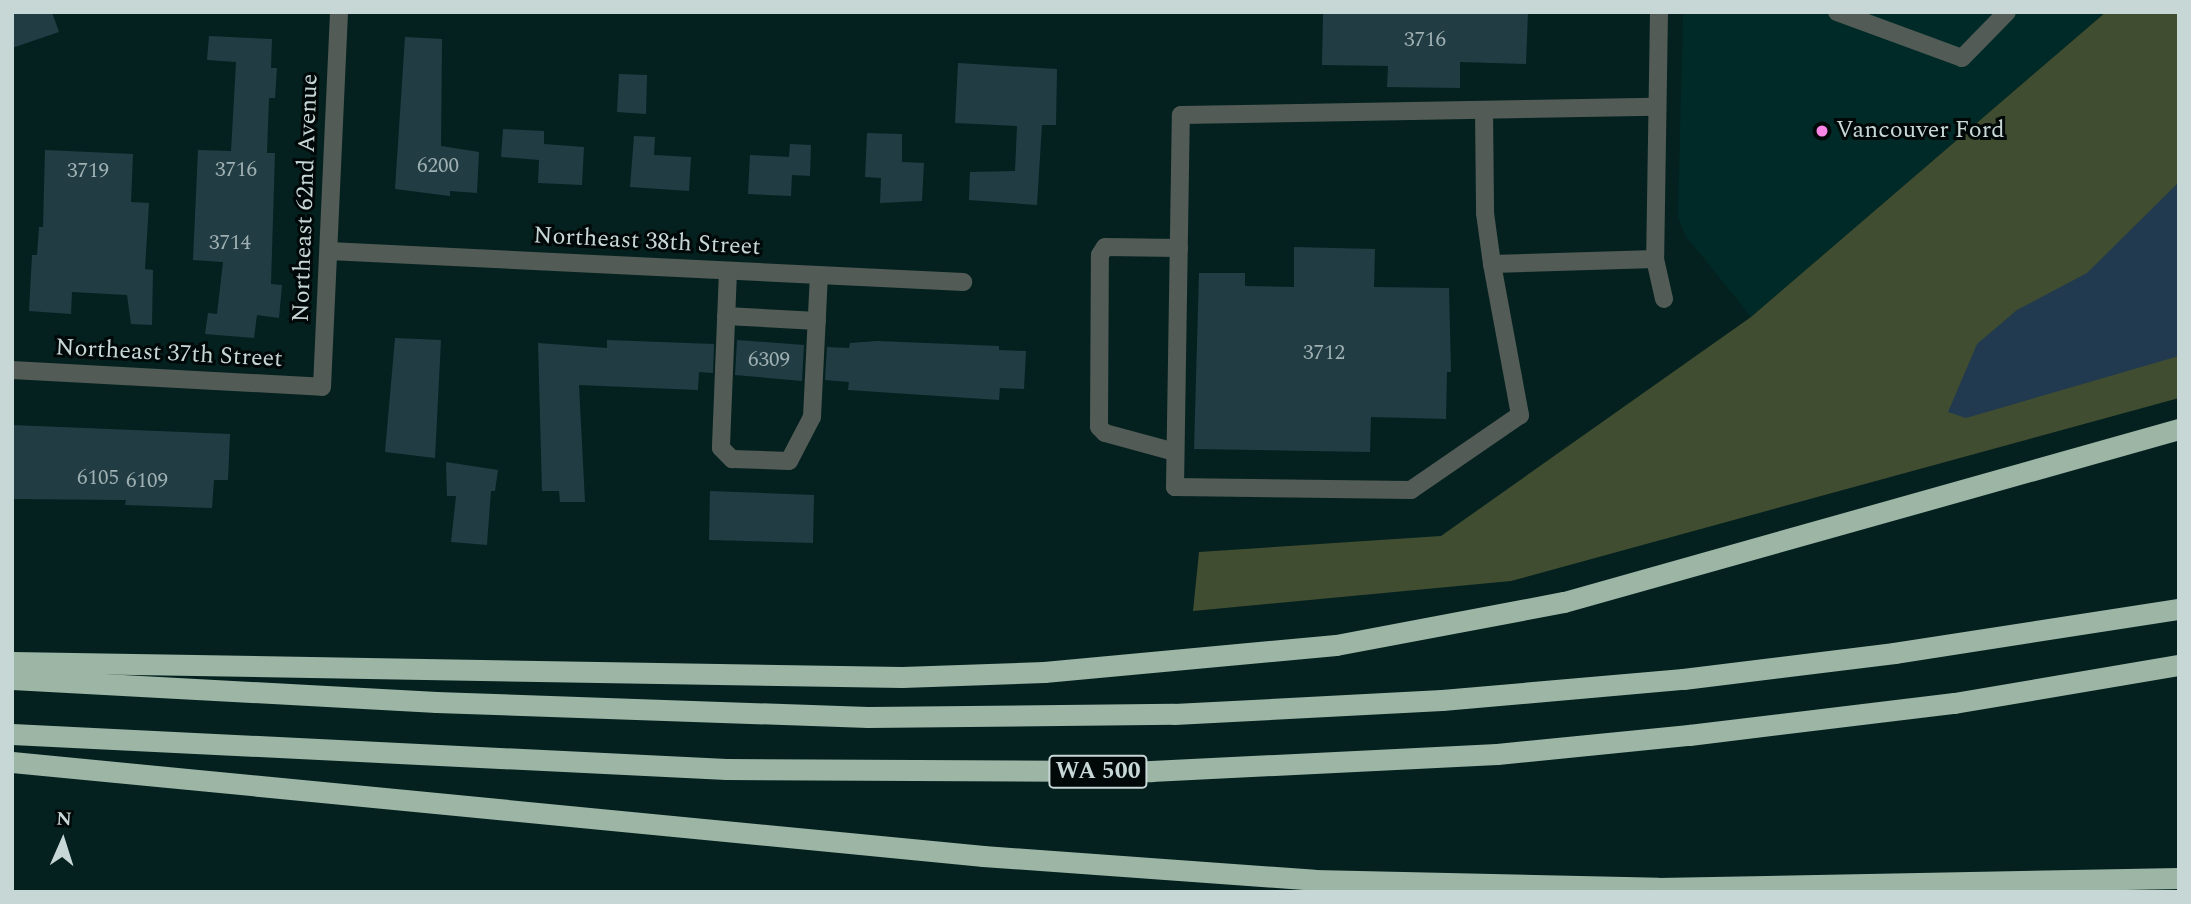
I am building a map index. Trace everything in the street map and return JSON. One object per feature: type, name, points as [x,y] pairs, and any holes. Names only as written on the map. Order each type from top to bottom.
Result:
[{"type":"highway","points":[[12,662],[902,677],[1044,672],[1336,645],[1485,620],[1576,598],[2174,432]]},
{"type":"highway","name":"WA 500","points":[[12,679],[436,702],[855,717],[1187,714],[1442,701],[1683,679],[1894,653],[2179,609]]},
{"type":"highway","name":"WA 500","points":[[12,734],[726,769],[1151,771],[1484,755],[1662,738],[1954,703],[2179,666]]},
{"type":"highway","points":[[12,762],[984,856],[1300,879],[1658,888],[2179,878]]},
{"type":"highway","points":[[2152,877],[2179,872]]},
{"type":"street","name":"Northeast 62nd Avenue","points":[[323,387],[339,12]]},
{"type":"street","points":[[1659,12],[1655,107],[1655,259],[1664,299]]},
{"type":"street","points":[[1837,12],[1962,58],[2007,12]]},
{"type":"street","points":[[1484,110],[1485,213],[1520,415],[1411,490],[1175,487],[1181,115],[1655,107]]},
{"type":"street","points":[[1175,452],[1105,433],[1099,427],[1101,249],[1179,248]]},
{"type":"street","name":"Northeast 38th Street","points":[[329,251],[962,282]]},
{"type":"street","points":[[1492,264],[1655,259]]},
{"type":"street","points":[[728,271],[721,448],[732,459],[789,461],[812,417],[819,275]]},
{"type":"street","points":[[726,316],[817,321]]},
{"type":"street","name":"Northeast 37th Street","points":[[12,370],[323,387]]},
{"type":"shaded area","name":"Vancouver Ford","points":[[1683,12],[2106,12],[1751,317],[1685,235],[1678,217]]},
{"type":"shaded area","points":[[2106,12],[2179,12],[2179,398],[1511,581],[1193,611],[1199,552],[1441,536],[1751,317]]},
{"type":"water","points":[[2179,182],[2179,356],[1966,418],[1948,412],[1977,344],[2017,310],[2087,273]]},
{"type":"building","points":[[12,12],[52,12],[59,32],[12,48]]},
{"type":"building","points":[[1323,12],[1528,12],[1526,64],[1460,62],[1460,88],[1387,87],[1388,66],[1322,65]]},
{"type":"building","points":[[209,36],[272,39],[271,68],[277,68],[275,98],[269,98],[267,153],[275,153],[271,284],[282,285],[279,318],[257,315],[254,338],[205,334],[208,313],[217,314],[223,262],[193,260],[198,150],[231,151],[236,62],[207,60]]},
{"type":"building","points":[[405,37],[442,39],[441,146],[479,152],[477,193],[450,191],[450,196],[395,189]]},
{"type":"building","points":[[958,63],[1057,69],[1056,125],[1042,125],[1037,205],[969,200],[970,172],[1015,171],[1017,126],[955,123]]},
{"type":"building","points":[[619,74],[647,75],[646,114],[617,112]]},
{"type":"building","points":[[503,129],[544,131],[544,144],[584,147],[582,185],[538,183],[539,160],[501,157]]},
{"type":"building","points":[[867,133],[902,134],[902,162],[924,163],[922,201],[880,203],[881,178],[865,177]]},
{"type":"building","points":[[634,136],[655,137],[654,155],[691,157],[689,191],[630,187]]},
{"type":"building","points":[[790,144],[811,145],[810,176],[792,175],[791,196],[748,194],[750,155],[789,157]]},
{"type":"building","points":[[45,150],[133,154],[131,202],[149,203],[145,269],[153,270],[152,325],[131,324],[127,295],[72,292],[71,314],[29,311],[32,255],[37,255],[39,227],[43,227]]},
{"type":"building","points":[[1294,247],[1375,249],[1374,287],[1449,288],[1451,372],[1447,372],[1446,419],[1371,417],[1370,452],[1194,449],[1199,273],[1245,273],[1245,286],[1294,287]]},
{"type":"building","points":[[395,338],[441,340],[435,458],[385,452]]},
{"type":"building","points":[[607,340],[714,344],[713,373],[699,372],[698,390],[579,385],[585,502],[560,502],[559,491],[542,491],[538,343],[607,348]]},
{"type":"building","points":[[737,340],[804,345],[802,381],[735,375]]},
{"type":"building","points":[[877,341],[999,346],[999,350],[1026,351],[1024,389],[1000,388],[999,400],[848,390],[849,382],[825,380],[827,347],[849,348],[850,343]]},
{"type":"building","points":[[12,425],[230,434],[228,480],[214,480],[212,508],[125,505],[126,500],[12,499]]},
{"type":"building","points":[[446,462],[498,470],[495,491],[491,491],[487,545],[451,542],[456,496],[447,496]]},
{"type":"building","points":[[710,491],[814,495],[813,543],[709,540]]},
{"type":"place","name":"Vancouver Ford","points":[[1822,131]]}]
